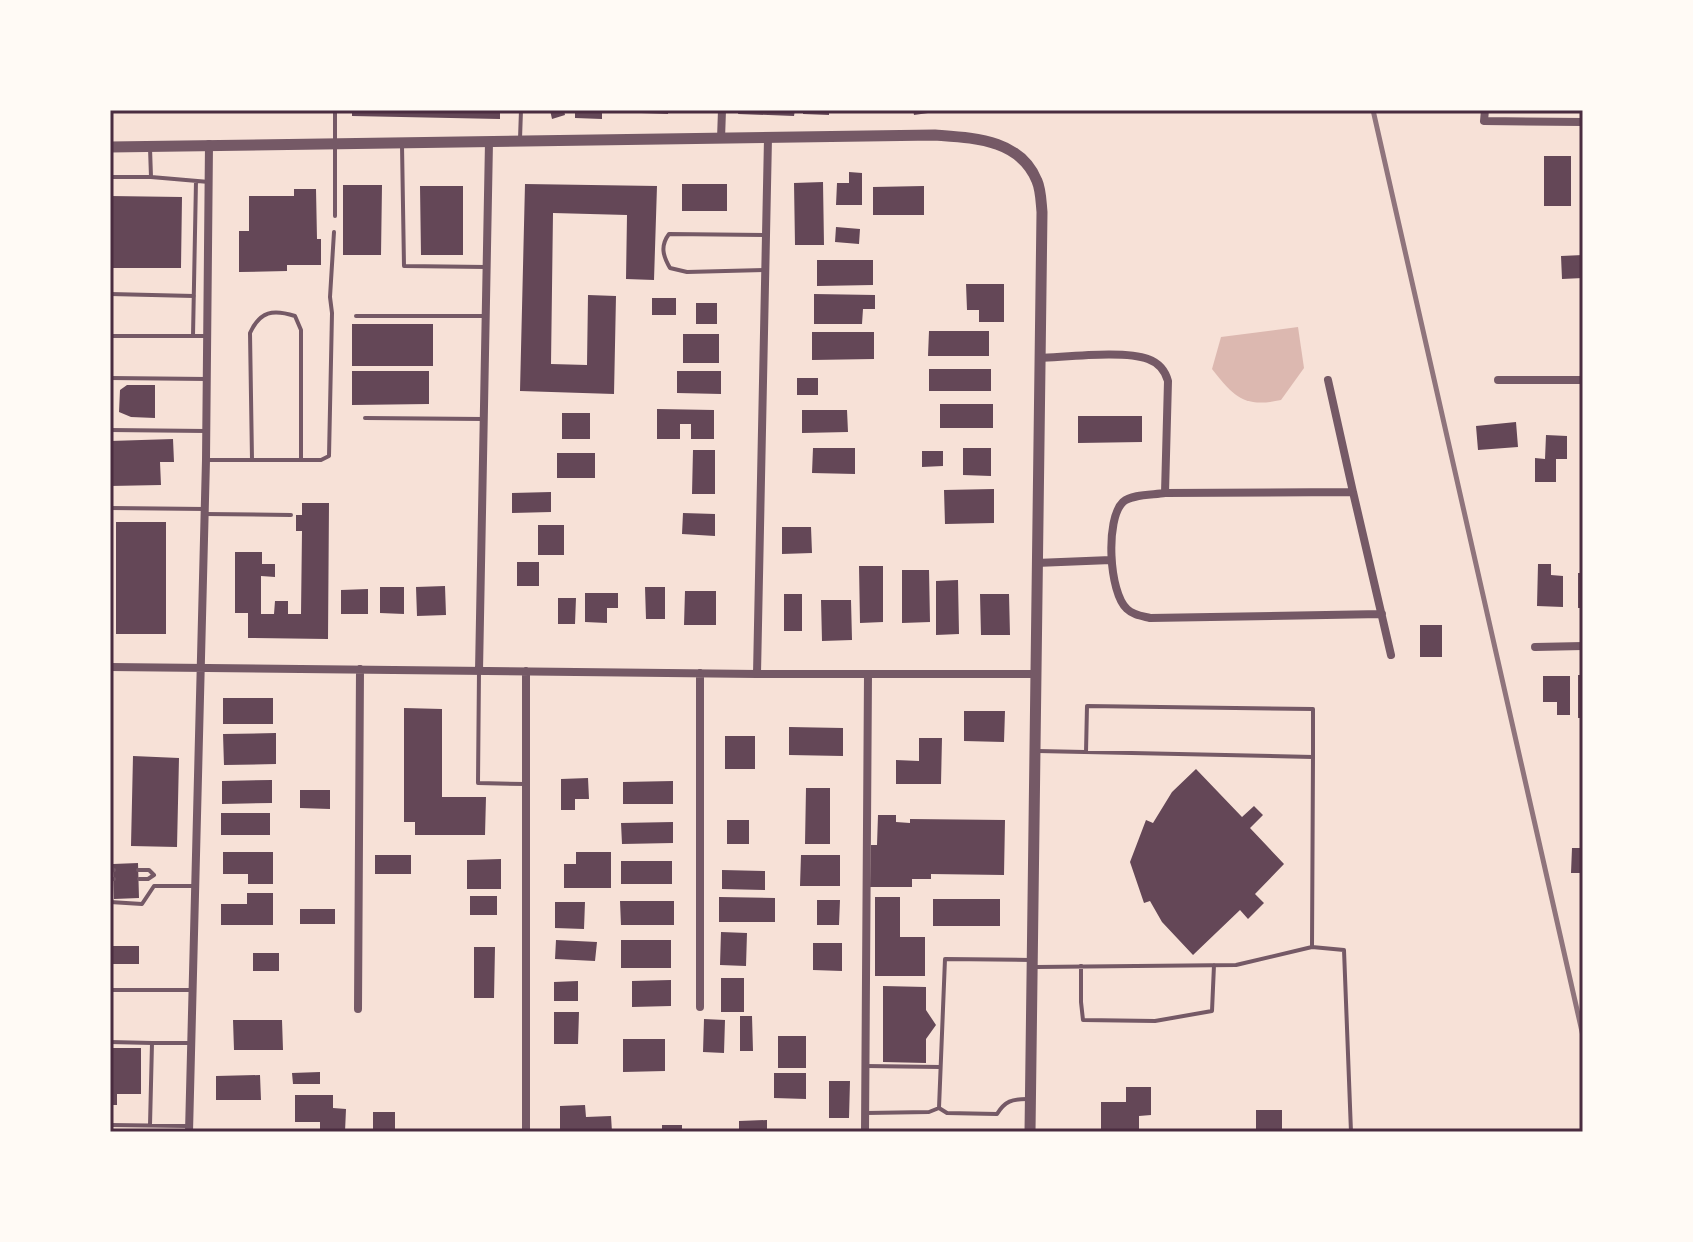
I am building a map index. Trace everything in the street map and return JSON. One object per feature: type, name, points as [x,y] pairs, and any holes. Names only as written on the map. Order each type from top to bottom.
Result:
[{"type":"street","points":[[721,139],[722,110]]},
{"type":"street","points":[[1485,110],[1484,121],[1583,122]]},
{"type":"street","points":[[110,147],[949,136],[975,138],[1006,147],[1025,160],[1037,182],[1042,212],[1030,1132]]},
{"type":"street","points":[[757,674],[768,138]]},
{"type":"street","points":[[479,671],[489,142]]},
{"type":"street","points":[[189,1129],[205,512],[209,144]]},
{"type":"street","points":[[1040,358],[1129,356],[1148,359],[1164,369],[1168,381],[1165,493]]},
{"type":"street","points":[[1328,380],[1391,655]]},
{"type":"street","points":[[1498,380],[1583,380]]},
{"type":"street","points":[[1353,492],[1165,493],[1127,499],[1117,509],[1111,560],[1119,598],[1127,609],[1150,618],[1382,614]]},
{"type":"street","points":[[1036,563],[1111,560]]},
{"type":"street","points":[[1535,647],[1583,646]]},
{"type":"street","points":[[110,667],[1035,674]]},
{"type":"street","points":[[358,1009],[360,669]]},
{"type":"street","points":[[526,671],[526,1132]]},
{"type":"street","points":[[700,673],[700,1007]]},
{"type":"street","points":[[865,1132],[868,674]]},
{"type":"lane","points":[[335,110],[335,216]]},
{"type":"lane","points":[[520,141],[521,110]]},
{"type":"lane","points":[[402,142],[404,266],[488,267]]},
{"type":"lane","points":[[150,146],[151,177]]},
{"type":"lane","points":[[110,177],[209,182]]},
{"type":"lane","points":[[193,336],[196,181]]},
{"type":"lane","points":[[206,460],[325,459],[331,451],[330,297],[334,232]]},
{"type":"lane","points":[[765,270],[687,272],[670,268],[663,255],[664,241],[669,234],[766,235]]},
{"type":"lane","points":[[110,294],[194,296]]},
{"type":"lane","points":[[252,460],[250,333],[264,314],[284,313],[295,316],[301,330],[301,460]]},
{"type":"lane","points":[[356,316],[487,316]]},
{"type":"lane","points":[[110,336],[207,336]]},
{"type":"lane","points":[[110,378],[207,379]]},
{"type":"lane","points":[[365,418],[485,419]]},
{"type":"lane","points":[[110,430],[206,431]]},
{"type":"lane","points":[[110,508],[291,515]]},
{"type":"lane","points":[[479,671],[478,783],[528,784]]},
{"type":"lane","points":[[1086,752],[1087,706],[1313,709],[1312,947]]},
{"type":"lane","points":[[1034,751],[1313,757]]},
{"type":"lane","points":[[110,902],[142,904],[154,886],[154,875],[149,870],[138,870]]},
{"type":"lane","points":[[139,879],[154,875]]},
{"type":"lane","points":[[154,886],[195,886]]},
{"type":"lane","points":[[939,1108],[945,959],[1081,966],[1236,965],[1312,947],[1344,950],[1351,1132]]},
{"type":"lane","points":[[1081,966],[1083,1020],[1155,1021],[1212,1011],[1214,965]]},
{"type":"lane","points":[[110,990],[193,990]]},
{"type":"lane","points":[[110,1042],[191,1043]]},
{"type":"lane","points":[[150,1125],[152,1043]]},
{"type":"lane","points":[[865,1066],[940,1067]]},
{"type":"lane","points":[[939,1108],[947,1113],[997,1114],[1004,1103],[1014,1099],[1030,1099]]},
{"type":"lane","points":[[865,1113],[929,1112],[939,1108]]},
{"type":"lane","points":[[110,1125],[189,1129]]},
{"type":"shaded area","points":[[1298,327],[1304,368],[1281,400],[1258,402],[1241,398],[1212,369],[1221,337]]},
{"type":"building","points":[[352,110],[500,110],[500,119],[352,116]]},
{"type":"building","points":[[550,110],[564,110],[565,115],[552,119]]},
{"type":"building","points":[[575,110],[602,110],[602,119],[575,118]]},
{"type":"building","points":[[641,110],[668,110],[668,114],[641,113]]},
{"type":"building","points":[[739,110],[795,110],[794,116],[738,114]]},
{"type":"building","points":[[803,110],[829,110],[829,115],[803,114]]},
{"type":"building","points":[[913,110],[935,110],[935,112],[914,115]]},
{"type":"building","points":[[1544,156],[1571,156],[1571,206],[1544,206]]},
{"type":"building","points":[[849,172],[862,173],[862,205],[836,205],[837,183],[849,183]]},
{"type":"building","points":[[823,182],[824,245],[795,245],[794,183]]},
{"type":"building","points":[[525,184],[657,186],[654,280],[626,279],[627,215],[553,213],[551,364],[587,365],[588,295],[616,296],[614,394],[520,391]]},
{"type":"building","points":[[682,184],[727,184],[727,211],[682,211]]},
{"type":"building","points":[[343,185],[382,185],[381,255],[343,255]]},
{"type":"building","points":[[420,186],[463,186],[463,255],[421,255]]},
{"type":"building","points":[[924,186],[924,215],[873,215],[873,187]]},
{"type":"building","points":[[294,189],[316,189],[321,265],[287,265],[287,271],[239,272],[239,231],[249,231],[249,196],[294,196]]},
{"type":"building","points":[[110,196],[182,197],[181,268],[110,268]]},
{"type":"building","points":[[836,227],[860,229],[859,244],[835,242]]},
{"type":"building","points":[[1583,255],[1583,278],[1562,279],[1561,256]]},
{"type":"building","points":[[817,260],[873,260],[873,285],[817,286]]},
{"type":"building","points":[[966,284],[1004,284],[1004,322],[979,322],[979,310],[967,310]]},
{"type":"building","points":[[814,294],[875,295],[875,309],[863,309],[862,324],[814,324]]},
{"type":"building","points":[[652,298],[676,298],[676,315],[652,315]]},
{"type":"building","points":[[696,303],[717,303],[717,324],[696,324]]},
{"type":"building","points":[[352,324],[433,324],[433,366],[352,366]]},
{"type":"building","points":[[929,331],[989,331],[989,356],[928,356]]},
{"type":"building","points":[[812,332],[874,332],[874,359],[812,360]]},
{"type":"building","points":[[683,334],[719,334],[719,363],[683,363]]},
{"type":"building","points":[[929,369],[991,369],[991,391],[929,391]]},
{"type":"building","points":[[352,371],[429,371],[429,404],[352,405]]},
{"type":"building","points":[[677,371],[721,371],[721,394],[677,393]]},
{"type":"building","points":[[797,378],[818,378],[818,395],[797,395]]},
{"type":"building","points":[[127,385],[155,385],[155,418],[131,417],[119,412],[120,390]]},
{"type":"building","points":[[940,404],[993,404],[993,428],[940,428]]},
{"type":"building","points":[[657,409],[714,410],[714,439],[691,439],[691,424],[680,424],[680,439],[657,439]]},
{"type":"building","points":[[802,410],[847,410],[848,432],[802,433]]},
{"type":"building","points":[[562,413],[590,413],[590,439],[562,439]]},
{"type":"building","points":[[1078,416],[1142,416],[1142,442],[1078,443]]},
{"type":"building","points":[[1516,422],[1518,447],[1478,450],[1476,426]]},
{"type":"building","points":[[1546,435],[1567,436],[1567,459],[1556,459],[1556,482],[1535,482],[1535,458],[1545,459]]},
{"type":"building","points":[[173,439],[174,462],[160,462],[161,485],[110,486],[110,441]]},
{"type":"building","points":[[813,448],[855,448],[855,474],[812,473]]},
{"type":"building","points":[[963,448],[991,448],[991,476],[963,475]]},
{"type":"building","points":[[693,450],[715,450],[715,494],[692,494]]},
{"type":"building","points":[[922,451],[943,451],[943,466],[922,467]]},
{"type":"building","points":[[557,453],[595,453],[595,478],[557,478]]},
{"type":"building","points":[[994,489],[994,523],[945,524],[944,490]]},
{"type":"building","points":[[551,492],[551,512],[512,513],[512,493]]},
{"type":"building","points":[[302,503],[329,503],[328,639],[248,638],[248,613],[235,613],[235,552],[262,552],[262,564],[275,564],[275,577],[261,576],[261,614],[274,614],[275,601],[288,601],[288,614],[301,614],[302,531],[296,531],[296,515],[302,515]]},
{"type":"building","points":[[683,513],[715,514],[715,536],[682,534]]},
{"type":"building","points":[[116,522],[166,522],[166,634],[116,634]]},
{"type":"building","points":[[538,525],[564,525],[564,555],[538,555]]},
{"type":"building","points":[[782,527],[811,527],[812,553],[782,554]]},
{"type":"building","points":[[517,562],[539,562],[539,586],[517,586]]},
{"type":"building","points":[[1538,564],[1551,564],[1551,575],[1563,576],[1563,607],[1537,606]]},
{"type":"building","points":[[859,566],[883,566],[883,622],[860,623]]},
{"type":"building","points":[[902,570],[929,570],[930,622],[902,623]]},
{"type":"building","points":[[1578,573],[1583,573],[1583,608],[1578,608]]},
{"type":"building","points":[[958,580],[959,634],[936,635],[936,581]]},
{"type":"building","points":[[445,586],[446,615],[417,616],[416,587]]},
{"type":"building","points":[[380,587],[404,587],[404,614],[380,613]]},
{"type":"building","points":[[645,587],[665,587],[665,619],[646,619]]},
{"type":"building","points":[[368,589],[368,614],[341,614],[341,590]]},
{"type":"building","points":[[685,591],[716,591],[716,625],[684,625]]},
{"type":"building","points":[[585,593],[618,593],[618,608],[607,608],[607,623],[585,622]]},
{"type":"building","points":[[784,594],[802,594],[802,631],[784,631]]},
{"type":"building","points":[[980,594],[1009,594],[1010,635],[981,635]]},
{"type":"building","points":[[558,598],[576,598],[575,624],[558,624]]},
{"type":"building","points":[[821,600],[851,600],[852,640],[822,641]]},
{"type":"building","points":[[1420,625],[1442,625],[1442,657],[1420,657]]},
{"type":"building","points":[[1578,675],[1583,675],[1583,718],[1578,718]]},
{"type":"building","points":[[1543,676],[1570,676],[1570,715],[1557,715],[1557,702],[1543,702]]},
{"type":"building","points":[[223,698],[273,698],[273,724],[223,724]]},
{"type":"building","points":[[404,708],[442,709],[442,797],[486,797],[485,835],[415,835],[415,822],[404,822]]},
{"type":"building","points":[[964,711],[1005,711],[1004,742],[964,741]]},
{"type":"building","points":[[789,727],[843,728],[843,756],[789,755]]},
{"type":"building","points":[[276,733],[276,764],[224,765],[223,734]]},
{"type":"building","points":[[725,736],[755,736],[755,769],[725,769]]},
{"type":"building","points":[[919,738],[942,738],[941,784],[896,784],[896,760],[919,761]]},
{"type":"building","points":[[133,756],[179,758],[177,847],[131,846]]},
{"type":"building","points":[[1196,769],[1242,817],[1254,806],[1263,815],[1250,828],[1284,864],[1255,894],[1264,903],[1248,919],[1240,910],[1193,955],[1162,922],[1150,901],[1144,903],[1130,862],[1146,820],[1153,823],[1172,792]]},
{"type":"building","points":[[588,778],[589,799],[575,799],[575,810],[561,810],[561,779]]},
{"type":"building","points":[[272,780],[272,803],[222,804],[222,781]]},
{"type":"building","points":[[673,781],[673,804],[623,804],[623,782]]},
{"type":"building","points":[[806,788],[830,788],[830,844],[805,844]]},
{"type":"building","points":[[300,790],[330,790],[330,809],[300,808]]},
{"type":"building","points":[[221,813],[270,813],[270,835],[221,835]]},
{"type":"building","points":[[878,815],[896,815],[896,822],[910,823],[910,819],[1005,820],[1004,875],[931,874],[931,879],[912,879],[912,887],[870,887],[871,845],[877,845]]},
{"type":"building","points":[[727,820],[749,820],[749,844],[727,844]]},
{"type":"building","points":[[673,822],[673,843],[622,844],[621,823]]},
{"type":"building","points":[[1572,848],[1583,848],[1583,873],[1571,873]]},
{"type":"building","points":[[223,852],[273,852],[273,884],[248,884],[248,874],[223,874]]},
{"type":"building","points":[[576,852],[611,852],[611,888],[564,888],[564,864],[576,864]]},
{"type":"building","points":[[375,855],[411,855],[411,874],[375,874]]},
{"type":"building","points":[[801,855],[840,855],[840,886],[800,886]]},
{"type":"building","points":[[501,859],[501,889],[467,889],[467,860]]},
{"type":"building","points":[[621,861],[672,861],[672,884],[621,884]]},
{"type":"building","points":[[138,863],[139,898],[114,899],[113,864]]},
{"type":"building","points":[[722,870],[765,871],[765,890],[722,889]]},
{"type":"building","points":[[247,893],[273,893],[273,925],[221,925],[221,904],[247,904]]},
{"type":"building","points":[[470,896],[497,896],[497,915],[470,915]]},
{"type":"building","points":[[719,897],[775,898],[775,922],[719,922]]},
{"type":"building","points":[[875,897],[900,897],[900,937],[925,937],[925,976],[875,976]]},
{"type":"building","points":[[933,899],[1000,899],[1000,926],[933,926]]},
{"type":"building","points":[[817,900],[840,900],[839,925],[817,925]]},
{"type":"building","points":[[620,901],[674,901],[674,925],[621,925]]},
{"type":"building","points":[[555,902],[585,902],[584,929],[555,928]]},
{"type":"building","points":[[300,909],[335,909],[335,924],[300,924]]},
{"type":"building","points":[[721,932],[747,933],[746,966],[720,965]]},
{"type":"building","points":[[556,940],[597,942],[595,961],[555,959]]},
{"type":"building","points":[[621,940],[671,940],[671,968],[621,968]]},
{"type":"building","points":[[813,943],[842,943],[842,971],[813,970]]},
{"type":"building","points":[[110,946],[139,946],[139,964],[110,964]]},
{"type":"building","points":[[474,947],[495,947],[494,998],[474,998]]},
{"type":"building","points":[[253,953],[279,953],[279,971],[253,971]]},
{"type":"building","points":[[721,978],[744,978],[744,1012],[721,1012]]},
{"type":"building","points":[[671,980],[671,1006],[632,1007],[632,981]]},
{"type":"building","points":[[578,981],[578,1001],[554,1001],[554,982]]},
{"type":"building","points":[[883,986],[926,987],[926,1010],[936,1025],[926,1039],[926,1063],[883,1062]]},
{"type":"building","points":[[554,1012],[579,1012],[578,1044],[554,1044]]},
{"type":"building","points":[[740,1016],[752,1016],[753,1051],[740,1051]]},
{"type":"building","points":[[704,1019],[725,1020],[724,1053],[703,1052]]},
{"type":"building","points":[[233,1020],[282,1020],[283,1050],[234,1050]]},
{"type":"building","points":[[778,1036],[806,1036],[806,1068],[778,1068]]},
{"type":"building","points":[[623,1039],[665,1039],[665,1071],[623,1072]]},
{"type":"building","points":[[110,1048],[141,1048],[141,1094],[117,1094],[117,1105],[110,1105]]},
{"type":"building","points":[[320,1072],[320,1084],[293,1084],[292,1073]]},
{"type":"building","points":[[774,1073],[806,1073],[806,1099],[774,1098]]},
{"type":"building","points":[[260,1075],[261,1100],[216,1100],[216,1076]]},
{"type":"building","points":[[829,1081],[850,1081],[849,1118],[829,1118]]},
{"type":"building","points":[[1126,1087],[1151,1087],[1151,1115],[1139,1116],[1139,1130],[1101,1131],[1101,1102],[1126,1102]]},
{"type":"building","points":[[295,1095],[333,1095],[333,1108],[346,1109],[345,1132],[320,1132],[320,1122],[295,1122]]},
{"type":"building","points":[[585,1105],[586,1117],[611,1116],[612,1132],[560,1132],[560,1106]]},
{"type":"building","points":[[1256,1110],[1282,1110],[1282,1132],[1256,1132]]},
{"type":"building","points":[[373,1112],[395,1112],[395,1132],[373,1132]]},
{"type":"building","points":[[767,1120],[767,1132],[739,1132],[739,1121]]},
{"type":"building","points":[[662,1125],[682,1125],[682,1132],[662,1132]]},
{"type":"railway","points":[[1373,110],[1583,1036]]}]
